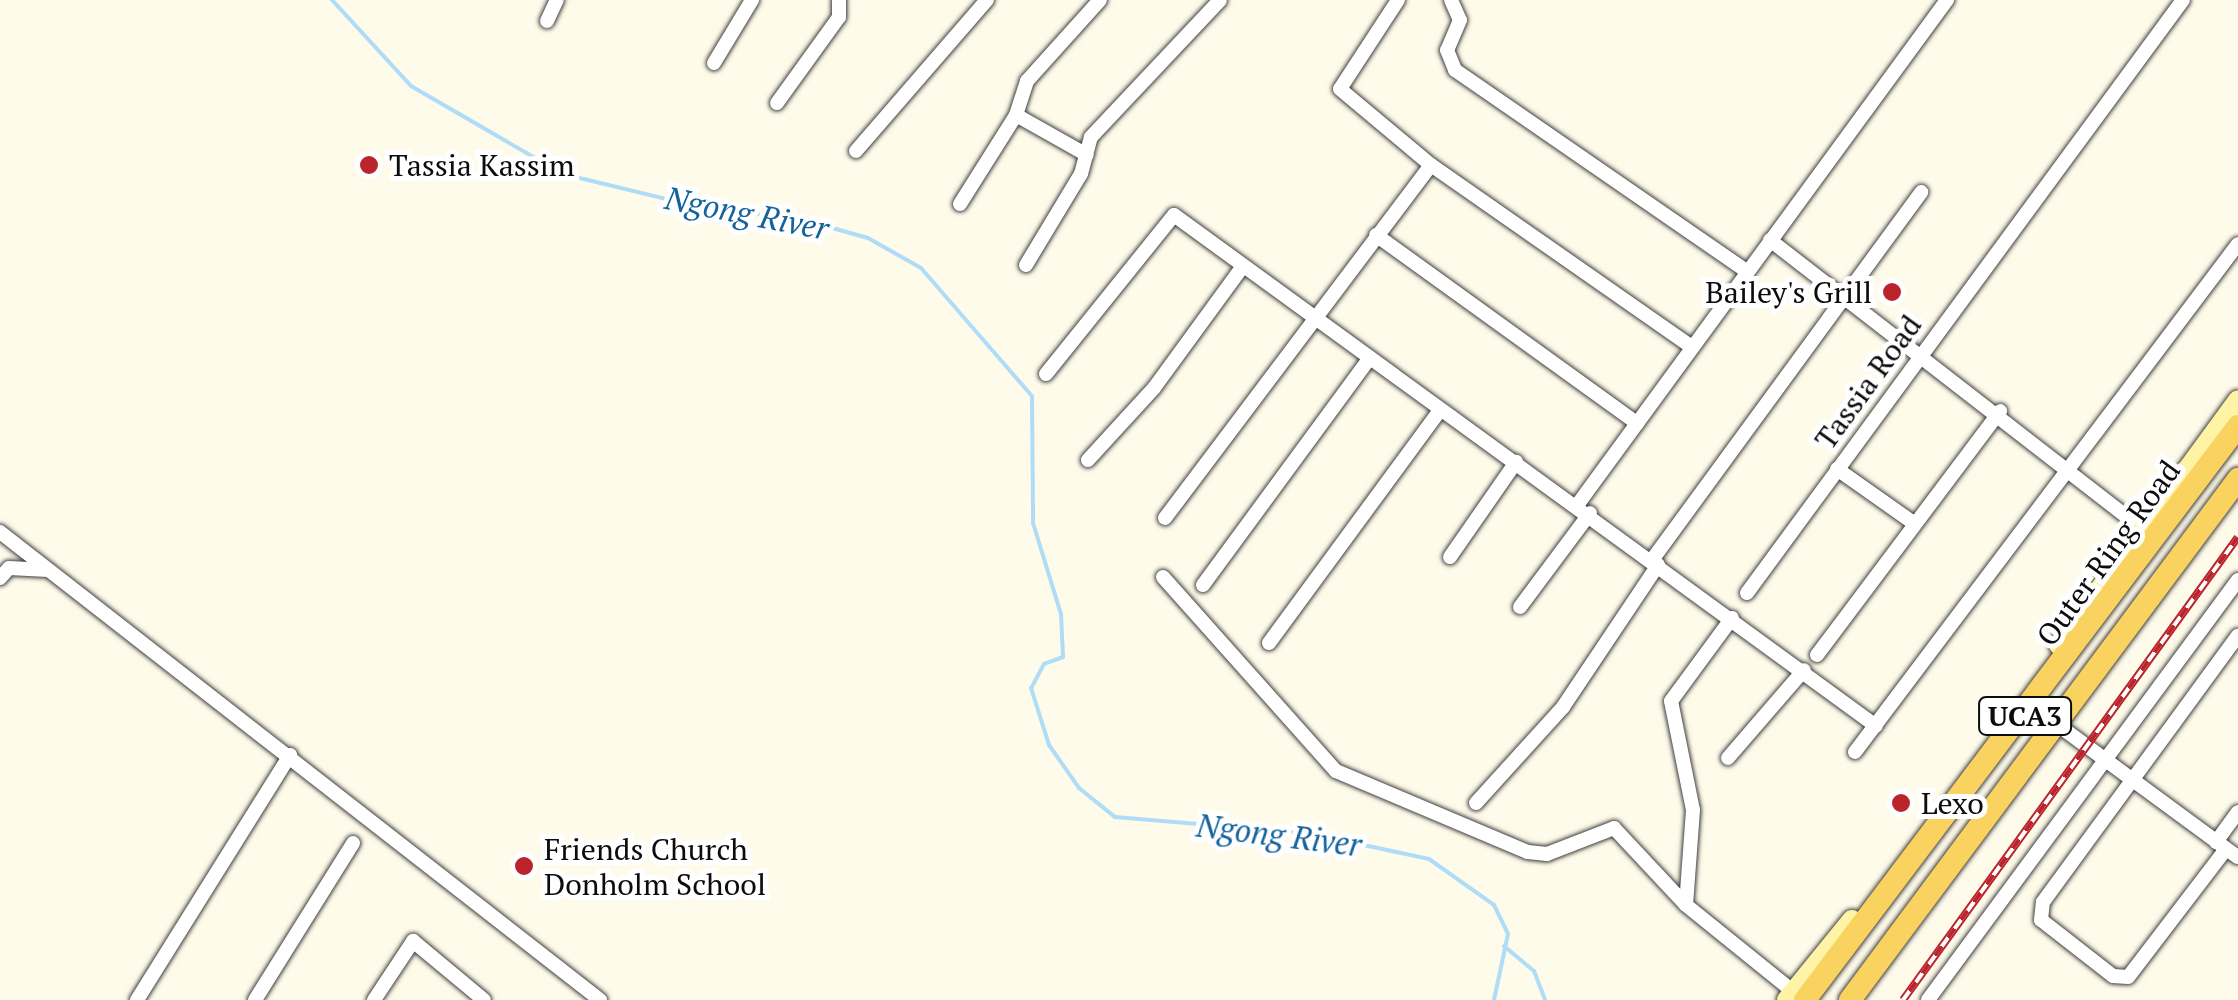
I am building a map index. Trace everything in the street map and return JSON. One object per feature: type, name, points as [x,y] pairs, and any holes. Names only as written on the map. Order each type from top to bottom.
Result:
[{"type":"main road","name":"UCA3","points":[[1795,997],[2238,400]]},
{"type":"main road","name":"Outer Ring Road","points":[[1795,997],[1865,924],[2238,426]]},
{"type":"main road","name":"Outer Ring Road","points":[[1850,1000],[2238,480]]},
{"type":"main road","points":[[1865,924],[1873,894]]},
{"type":"street","points":[[547,21],[557,0]]},
{"type":"street","points":[[714,63],[752,0]]},
{"type":"street","points":[[777,102],[839,17],[839,0]]},
{"type":"street","points":[[856,152],[986,0]]},
{"type":"street","points":[[960,204],[1016,115],[1027,81],[1100,0]]},
{"type":"street","points":[[1026,265],[1086,156],[1091,138],[1220,0]]},
{"type":"street","points":[[1398,0],[1340,89],[1431,164],[1692,347]]},
{"type":"street","points":[[1451,0],[1460,20],[1447,50],[1455,70],[1746,271]]},
{"type":"street","points":[[1520,607],[1636,424],[1948,0]]},
{"type":"street","name":"Tassia Road","points":[[1747,593],[2183,0]]},
{"type":"street","points":[[1016,115],[1086,156]]},
{"type":"street","points":[[1165,518],[1431,164]]},
{"type":"street","points":[[1476,802],[1562,707],[1655,562],[1921,192]]},
{"type":"street","points":[[1046,374],[1170,214],[1240,270],[1584,508],[1876,726]]},
{"type":"street","points":[[1376,235],[1636,424]]},
{"type":"street","points":[[1770,240],[2000,411],[2144,530]]},
{"type":"street","points":[[1855,752],[2238,244]]},
{"type":"street","points":[[1088,460],[1154,388],[1240,270]]},
{"type":"street","points":[[1203,585],[1368,360]]},
{"type":"street","points":[[1269,643],[1440,410]]},
{"type":"street","points":[[1817,655],[2000,411]]},
{"type":"street","points":[[1450,557],[1516,462]]},
{"type":"street","points":[[1838,470],[1915,524]]},
{"type":"street","points":[[0,532],[600,1000]]},
{"type":"street","points":[[0,578],[9,568],[48,570]]},
{"type":"street","points":[[1163,576],[1348,778],[1528,852],[1547,854],[1614,828],[1686,905],[1795,997]]},
{"type":"street","points":[[1928,1000],[2238,580]]},
{"type":"street","points":[[1686,905],[1693,810],[1671,701],[1732,618]]},
{"type":"street","points":[[2238,636],[2039,914],[2044,927],[2113,976],[2135,973],[2226,849],[2238,812]]},
{"type":"street","points":[[1728,758],[1804,670]]},
{"type":"street","points":[[2058,725],[2091,744],[2104,764],[2132,785],[2226,849]]},
{"type":"street","points":[[137,1000],[290,756]]},
{"type":"street","points":[[255,1000],[354,843]]},
{"type":"street","points":[[374,1000],[415,941],[484,1000]]},
{"type":"waterway","name":"Ngong River","points":[[332,0],[411,86],[563,174],[716,211],[793,217],[868,238],[921,268],[1032,396],[1033,523],[1061,614],[1063,657],[1044,664],[1031,688],[1049,745],[1079,788],[1115,817],[1307,833],[1429,859],[1494,905],[1508,934],[1494,1000]]},
{"type":"waterway","points":[[1504,946],[1534,971],[1545,1000]]},
{"type":"railway","points":[[1903,1000],[2238,537]]},
{"type":"place","name":"Tassia Kassim","points":[[369,165]]},
{"type":"place","name":"Bailey's Grill","points":[[1892,292]]},
{"type":"place","name":"Lexo","points":[[1901,803]]},
{"type":"place","name":"Friends Church Donholm School","points":[[524,866]]}]
